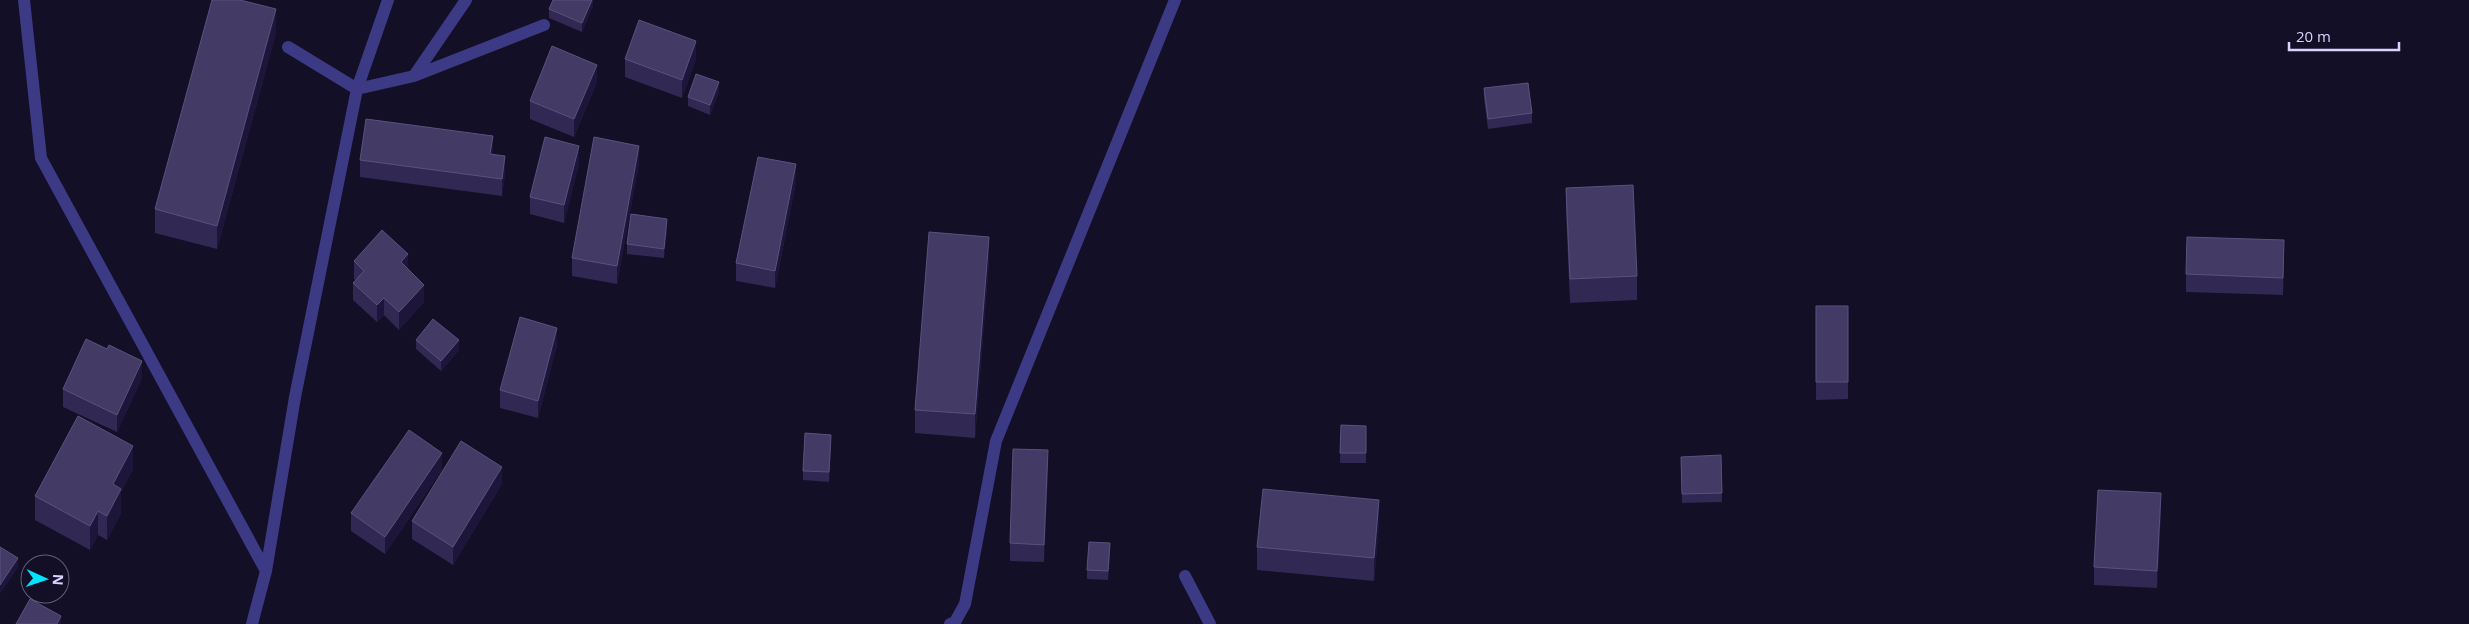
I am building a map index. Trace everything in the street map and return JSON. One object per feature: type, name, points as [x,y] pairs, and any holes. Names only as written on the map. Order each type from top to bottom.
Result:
[{"type":"street","points":[[24,0],[41,158],[266,571]]},
{"type":"street","points":[[252,624],[266,571],[296,397],[357,89],[388,0]]},
{"type":"street","points":[[414,76],[466,0]]},
{"type":"street","points":[[950,624],[955,622],[965,604],[996,441],[1175,0]]},
{"type":"street","points":[[288,47],[357,89],[414,76],[544,25]]},
{"type":"street","points":[[1185,576],[1210,624]]},
{"type":"building","points":[[212,0],[240,0],[276,9],[217,226],[155,209]]},
{"type":"building","points":[[553,0],[592,0],[582,23],[549,9]]},
{"type":"building","points":[[639,20],[696,41],[682,80],[625,59]]},
{"type":"building","points":[[552,46],[597,65],[574,119],[530,101]]},
{"type":"building","points":[[696,74],[719,82],[710,105],[688,97]]},
{"type":"building","points":[[1528,83],[1532,113],[1488,119],[1484,88]]},
{"type":"building","points":[[366,119],[493,136],[490,154],[505,156],[502,179],[360,160]]},
{"type":"building","points":[[545,137],[579,146],[564,205],[530,197]]},
{"type":"building","points":[[594,137],[639,146],[617,266],[572,258]]},
{"type":"building","points":[[758,157],[796,164],[775,271],[736,263]]},
{"type":"building","points":[[1633,185],[1637,276],[1570,279],[1566,188]]},
{"type":"building","points":[[631,214],[667,219],[664,249],[627,244]]},
{"type":"building","points":[[382,230],[408,254],[401,262],[424,285],[399,312],[384,298],[377,305],[353,283],[364,271],[354,261]]},
{"type":"building","points":[[929,232],[989,237],[975,414],[915,410]]},
{"type":"building","points":[[2187,237],[2284,240],[2283,278],[2186,274]]},
{"type":"building","points":[[1816,306],[1848,306],[1848,382],[1816,382]]},
{"type":"building","points":[[520,317],[557,328],[538,401],[500,390]]},
{"type":"building","points":[[433,319],[459,340],[441,361],[416,340]]},
{"type":"building","points":[[86,339],[107,349],[109,345],[142,361],[117,415],[63,389]]},
{"type":"building","points":[[78,416],[133,446],[113,484],[121,489],[107,516],[98,511],[90,526],[35,496]]},
{"type":"building","points":[[1341,425],[1366,426],[1366,453],[1340,453]]},
{"type":"building","points":[[409,430],[442,453],[385,537],[351,513]]},
{"type":"building","points":[[805,433],[831,435],[829,472],[803,471]]},
{"type":"building","points":[[461,441],[502,467],[453,547],[412,521]]},
{"type":"building","points":[[1013,449],[1048,450],[1044,545],[1010,543]]},
{"type":"building","points":[[1721,455],[1722,493],[1682,494],[1681,457]]},
{"type":"building","points":[[1263,489],[1379,500],[1374,558],[1257,547]]},
{"type":"building","points":[[2098,490],[2161,493],[2157,571],[2094,567]]},
{"type":"building","points":[[1089,542],[1110,543],[1108,571],[1087,570]]},
{"type":"building","points":[[0,547],[18,558],[0,585]]},
{"type":"building","points":[[27,604],[39,604],[61,616],[57,624],[16,624]]}]
